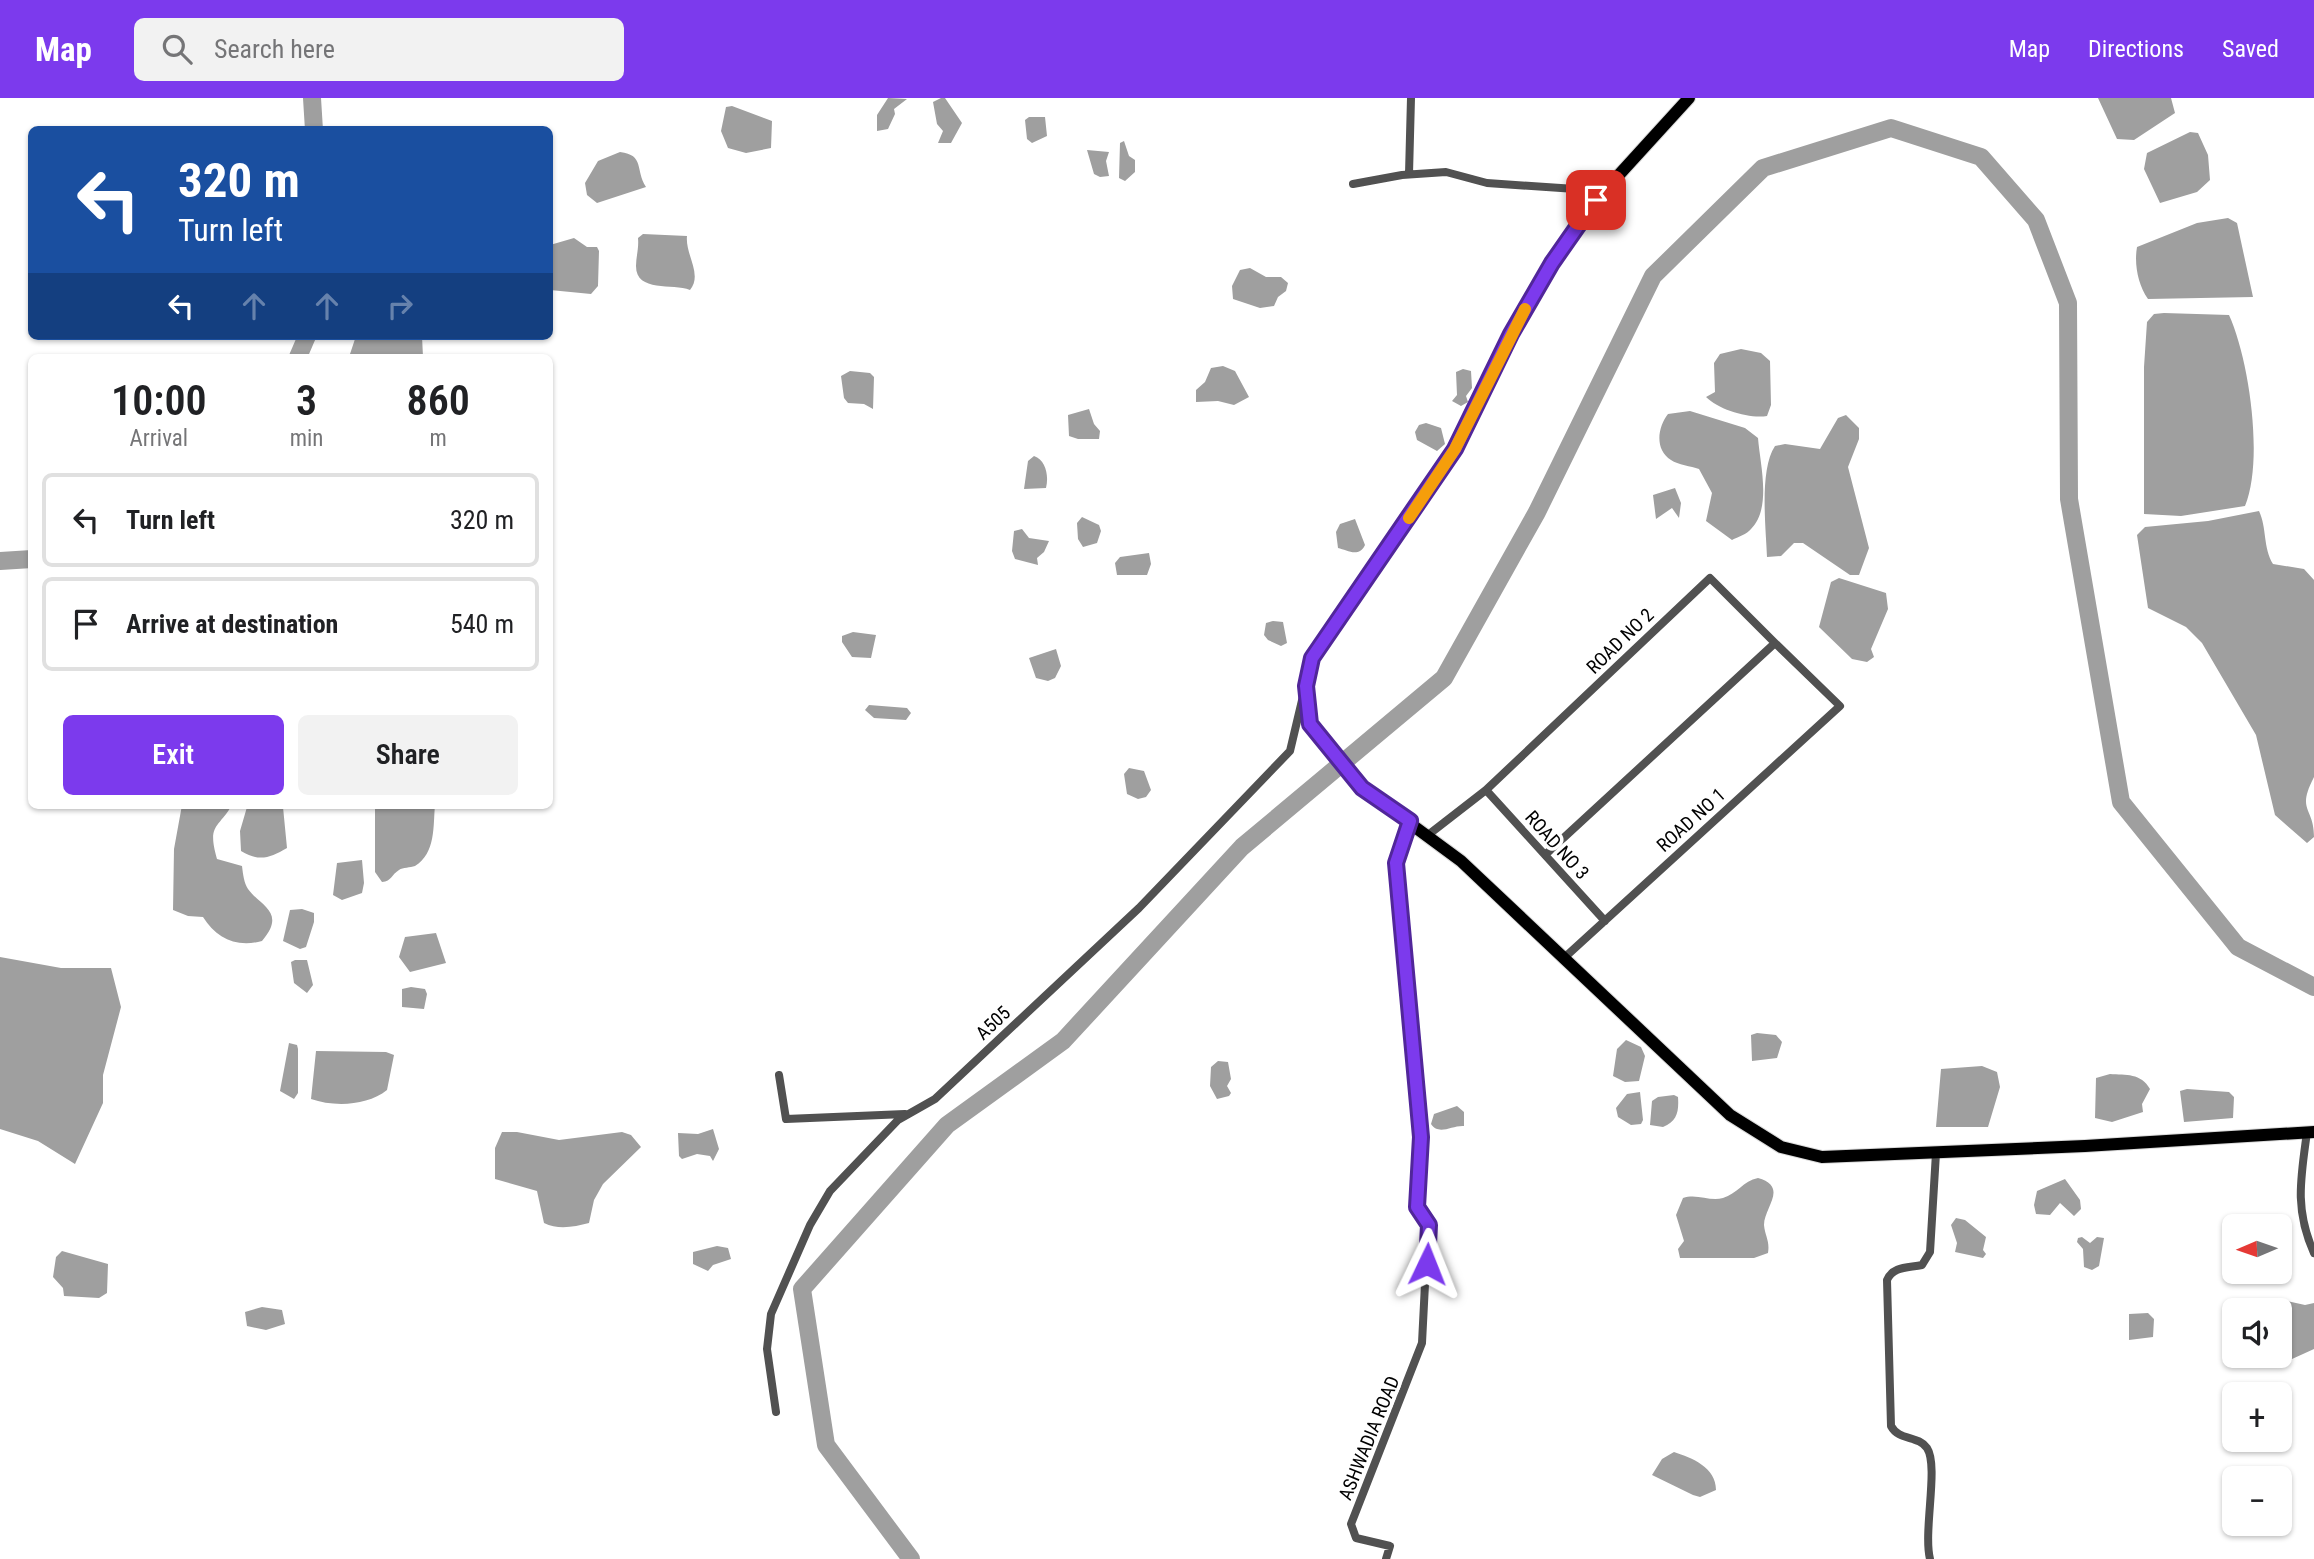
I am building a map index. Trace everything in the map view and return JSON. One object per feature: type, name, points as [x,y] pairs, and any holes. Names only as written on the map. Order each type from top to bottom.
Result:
[{"type":"main road","points":[[1689,98],[1605,191],[1552,263],[1518,322],[1455,449],[1312,658],[1306,686],[1310,724],[1362,788],[1461,861],[1730,1115],[1781,1147],[1822,1157],[2311,1132]]},
{"type":"street","points":[[1409,174],[1411,98]]},
{"type":"street","points":[[1353,184],[1409,174],[1446,172],[1487,183],[1605,191]]},
{"type":"street","name":"ROAD NO 2","points":[[1486,790],[1710,578],[1774,643]]},
{"type":"street","points":[[1545,855],[1774,643]]},
{"type":"street","name":"ROAD NO 1","points":[[1563,958],[1840,706],[1774,643]]},
{"type":"street","name":"A505","points":[[776,1412],[767,1349],[771,1314],[810,1225],[830,1191],[898,1120],[935,1099],[1139,908],[1282,760],[1290,751],[1295,719],[1306,686]]},
{"type":"street","points":[[1428,835],[1486,790]]},
{"type":"street","name":"ROAD NO 3","points":[[1486,790],[1605,920]]},
{"type":"street","name":"ASHWADIA ROAD","points":[[1386,1559],[1390,1545],[1356,1538],[1351,1524],[1422,1343],[1421,1320],[1429,1225],[1417,1207],[1421,1137],[1396,863],[1410,821]]},
{"type":"street","points":[[779,1075],[786,1119],[908,1114]]},
{"type":"street","points":[[2311,1132],[2298,1200],[2306,1236],[2314,1252]]},
{"type":"street","points":[[1930,1559],[1926,1544],[1931,1464],[1928,1450],[1921,1442],[1899,1436],[1891,1426],[1887,1280],[1890,1272],[1897,1269],[1922,1265],[1930,1252],[1936,1153]]},
{"type":"shaded area","points":[[888,98],[907,99],[894,109],[895,114],[888,129],[877,131],[877,115]]},
{"type":"shaded area","points":[[945,98],[962,123],[951,143],[938,143],[943,131],[937,124],[933,102]]},
{"type":"shaded area","points":[[2098,98],[2171,98],[2175,113],[2134,140],[2117,139]]},
{"type":"shaded area","points":[[732,106],[772,121],[771,148],[746,153],[728,148],[721,131],[726,107]]},
{"type":"shaded area","points":[[1029,117],[1045,117],[1047,136],[1032,143],[1027,139],[1025,120]]},
{"type":"shaded area","points":[[2190,132],[2198,133],[2208,155],[2210,180],[2197,192],[2160,203],[2144,169],[2147,153]]},
{"type":"shaded area","points":[[1124,141],[1129,156],[1135,160],[1135,172],[1125,181],[1119,178],[1120,143]]},
{"type":"shaded area","points":[[1087,150],[1109,152],[1106,161],[1109,176],[1100,177],[1094,174]]},
{"type":"shaded area","points":[[620,152],[633,156],[636,160],[646,187],[597,203],[587,195],[585,183],[598,161]]},
{"type":"shaded area","points":[[2228,218],[2237,223],[2253,297],[2148,299],[2138,274],[2137,247],[2197,223]]},
{"type":"shaded area","points":[[643,234],[687,236],[695,277],[690,290],[657,286],[642,280],[636,266],[638,238]]},
{"type":"shaded area","points":[[574,238],[587,247],[597,247],[598,286],[591,294],[553,290],[553,244]]},
{"type":"shaded area","points":[[1250,268],[1266,277],[1281,277],[1288,283],[1286,291],[1278,297],[1274,306],[1260,308],[1233,299],[1232,286],[1240,270]]},
{"type":"shaded area","points":[[2154,314],[2229,315],[2243,357],[2252,410],[2253,463],[2251,486],[2245,506],[2181,516],[2144,514],[2144,367],[2147,322]]},
{"type":"shaded area","points":[[355,340],[422,340],[423,354],[350,354]]},
{"type":"shaded area","points":[[1741,349],[1761,353],[1770,361],[1771,405],[1767,416],[1735,412],[1706,397],[1715,392],[1714,363],[1720,354]]},
{"type":"shaded area","points":[[1223,366],[1235,371],[1249,397],[1234,405],[1218,401],[1196,402],[1196,390],[1205,382],[1211,368]]},
{"type":"shaded area","points":[[1463,369],[1471,371],[1472,388],[1466,396],[1468,402],[1461,406],[1452,401],[1457,395],[1456,372]]},
{"type":"shaded area","points":[[850,371],[870,373],[874,377],[873,409],[864,404],[848,403],[844,398],[841,376]]},
{"type":"shaded area","points":[[1089,409],[1094,424],[1100,431],[1099,439],[1069,436],[1068,415]]},
{"type":"shaded area","points":[[1690,411],[1745,428],[1758,438],[1763,485],[1761,510],[1751,529],[1732,540],[1706,521],[1712,493],[1699,469],[1671,460],[1660,444],[1660,431],[1668,414]]},
{"type":"shaded area","points":[[1846,415],[1859,428],[1859,439],[1848,467],[1869,548],[1859,575],[1850,575],[1803,543],[1794,543],[1781,556],[1767,557],[1765,484],[1770,456],[1775,446],[1785,444],[1820,449],[1838,418]]},
{"type":"shaded area","points":[[1426,423],[1441,428],[1445,444],[1437,451],[1417,440],[1415,432],[1419,425]]},
{"type":"shaded area","points":[[1034,456],[1046,469],[1046,488],[1024,489],[1028,461]]},
{"type":"shaded area","points":[[1675,488],[1681,503],[1679,518],[1672,508],[1656,519],[1653,495]]},
{"type":"shaded area","points":[[2259,511],[2273,564],[2304,569],[2314,580],[2314,777],[2306,803],[2314,837],[2307,843],[2275,815],[2256,735],[2202,643],[2186,627],[2148,608],[2137,535],[2145,527],[2208,521]]},
{"type":"shaded area","points":[[1082,517],[1099,525],[1101,531],[1097,543],[1083,547],[1078,539],[1077,523]]},
{"type":"shaded area","points":[[1355,519],[1365,545],[1356,552],[1338,548],[1336,532],[1340,524]]},
{"type":"shaded area","points":[[1022,529],[1029,538],[1049,541],[1044,552],[1037,558],[1038,565],[1015,559],[1012,551],[1014,531]]},
{"type":"shaded area","points":[[1149,553],[1151,564],[1147,575],[1117,575],[1115,563],[1120,557]]},
{"type":"shaded area","points":[[1839,578],[1886,593],[1888,609],[1871,649],[1874,657],[1867,662],[1852,659],[1819,627],[1831,582]]},
{"type":"shaded area","points":[[1283,622],[1287,643],[1281,646],[1264,635],[1266,623]]},
{"type":"shaded area","points":[[853,632],[876,635],[871,658],[852,657],[842,642],[842,636]]},
{"type":"shaded area","points":[[1056,649],[1061,666],[1055,678],[1048,681],[1036,678],[1029,658]]},
{"type":"shaded area","points":[[869,705],[907,708],[911,713],[906,720],[874,718],[865,710]]},
{"type":"shaded area","points":[[1129,768],[1144,771],[1151,790],[1146,797],[1138,799],[1127,794],[1124,774]]},
{"type":"shaded area","points":[[181,809],[229,809],[214,833],[214,848],[217,859],[242,866],[248,889],[269,910],[272,923],[262,941],[244,943],[228,940],[214,931],[203,917],[188,916],[173,910],[174,849]]},
{"type":"shaded area","points":[[246,809],[283,809],[287,848],[264,857],[253,857],[241,851],[240,831]]},
{"type":"shaded area","points":[[375,809],[435,809],[430,847],[422,861],[415,866],[401,869],[382,882],[375,872]]},
{"type":"shaded area","points":[[362,860],[362,893],[342,900],[333,895],[337,863]]},
{"type":"shaded area","points":[[302,909],[314,913],[314,922],[306,947],[300,949],[283,941],[290,910]]},
{"type":"shaded area","points":[[436,933],[446,963],[410,972],[399,957],[405,937]]},
{"type":"shaded area","points":[[0,957],[61,968],[111,968],[121,1007],[103,1075],[103,1103],[75,1164],[38,1141],[0,1129]]},
{"type":"shaded area","points":[[307,960],[313,985],[307,993],[294,983],[291,962]]},
{"type":"shaded area","points":[[402,989],[425,989],[427,994],[424,1009],[402,1007]]},
{"type":"shaded area","points":[[1751,1035],[1776,1035],[1782,1042],[1777,1058],[1752,1061]]},
{"type":"shaded area","points":[[1626,1040],[1641,1047],[1645,1056],[1639,1081],[1625,1082],[1613,1076],[1617,1049]]},
{"type":"shaded area","points":[[289,1043],[297,1045],[298,1049],[298,1093],[294,1099],[280,1091]]},
{"type":"shaded area","points":[[316,1051],[386,1052],[394,1055],[387,1090],[370,1099],[350,1104],[311,1099]]},
{"type":"shaded area","points":[[1218,1061],[1228,1062],[1231,1079],[1227,1086],[1231,1093],[1217,1099],[1210,1086],[1211,1067]]},
{"type":"shaded area","points":[[1982,1066],[1997,1072],[2000,1087],[1988,1127],[1936,1127],[1941,1069]]},
{"type":"shaded area","points":[[2110,1074],[2133,1076],[2146,1084],[2150,1089],[2142,1104],[2143,1112],[2112,1122],[2095,1118],[2096,1078]]},
{"type":"shaded area","points":[[2187,1089],[2229,1092],[2234,1097],[2233,1118],[2184,1122],[2180,1091]]},
{"type":"shaded area","points":[[1640,1092],[1643,1120],[1641,1124],[1631,1125],[1618,1117],[1616,1108],[1627,1094]]},
{"type":"shaded area","points":[[1658,1097],[1678,1097],[1678,1102],[1674,1119],[1663,1127],[1650,1125],[1652,1101]]},
{"type":"shaded area","points":[[1457,1106],[1464,1112],[1464,1126],[1442,1130],[1431,1124],[1434,1114]]},
{"type":"shaded area","points":[[713,1129],[719,1149],[713,1161],[710,1156],[697,1154],[682,1159],[679,1156],[678,1133],[698,1134]]},
{"type":"shaded area","points":[[502,1132],[559,1140],[622,1132],[631,1135],[641,1147],[603,1184],[594,1200],[589,1223],[560,1227],[544,1223],[537,1191],[495,1179],[495,1148]]},
{"type":"shaded area","points":[[1758,1178],[1767,1182],[1774,1192],[1764,1225],[1768,1253],[1754,1258],[1680,1258],[1678,1249],[1684,1241],[1676,1215],[1683,1198],[1723,1198]]},
{"type":"shaded area","points":[[2065,1179],[2080,1200],[2081,1209],[2074,1216],[2060,1203],[2050,1215],[2036,1214],[2034,1205],[2037,1191]]},
{"type":"shaded area","points":[[1956,1218],[1965,1220],[1986,1237],[1983,1250],[1986,1254],[1983,1258],[1955,1252],[1957,1243],[1951,1225]]},
{"type":"shaded area","points":[[2082,1237],[2090,1243],[2097,1237],[2104,1238],[2099,1266],[2092,1270],[2084,1267],[2083,1249],[2077,1242],[2078,1238]]},
{"type":"shaded area","points":[[717,1246],[728,1248],[731,1259],[713,1265],[708,1271],[693,1264],[693,1252]]},
{"type":"shaded area","points":[[62,1251],[108,1264],[107,1293],[99,1298],[64,1296],[63,1288],[53,1277],[56,1257]]},
{"type":"shaded area","points":[[2292,1302],[2305,1305],[2314,1303],[2314,1349],[2292,1359]]},
{"type":"shaded area","points":[[262,1307],[282,1310],[285,1324],[266,1330],[247,1326],[245,1312]]},
{"type":"shaded area","points":[[2148,1313],[2154,1319],[2153,1337],[2129,1340],[2129,1314]]},
{"type":"shaded area","points":[[1674,1452],[1707,1469],[1715,1482],[1716,1490],[1700,1497],[1652,1475],[1662,1459]]},
{"type":"waterway","points":[[312,98],[314,126]]},
{"type":"waterway","points":[[911,1559],[826,1445],[802,1289],[947,1125],[1063,1041],[1242,847],[1444,678],[1537,512],[1653,276],[1763,168],[1891,128],[1981,157],[2036,220],[2068,303],[2069,499],[2121,802],[2238,947],[2314,987]]},
{"type":"waterway","points":[[299,354],[305,340]]},
{"type":"waterway","points":[[0,561],[28,559]]},
{"type":"slow traffic","points":[[1409,518],[1455,449],[1525,309]]},
{"type":"route","points":[[1427,1264],[1429,1225],[1417,1207],[1421,1137],[1396,863],[1410,821],[1362,788],[1310,724],[1306,686],[1312,658],[1455,449],[1492,378],[1511,334],[1552,263],[1596,200]]}]
